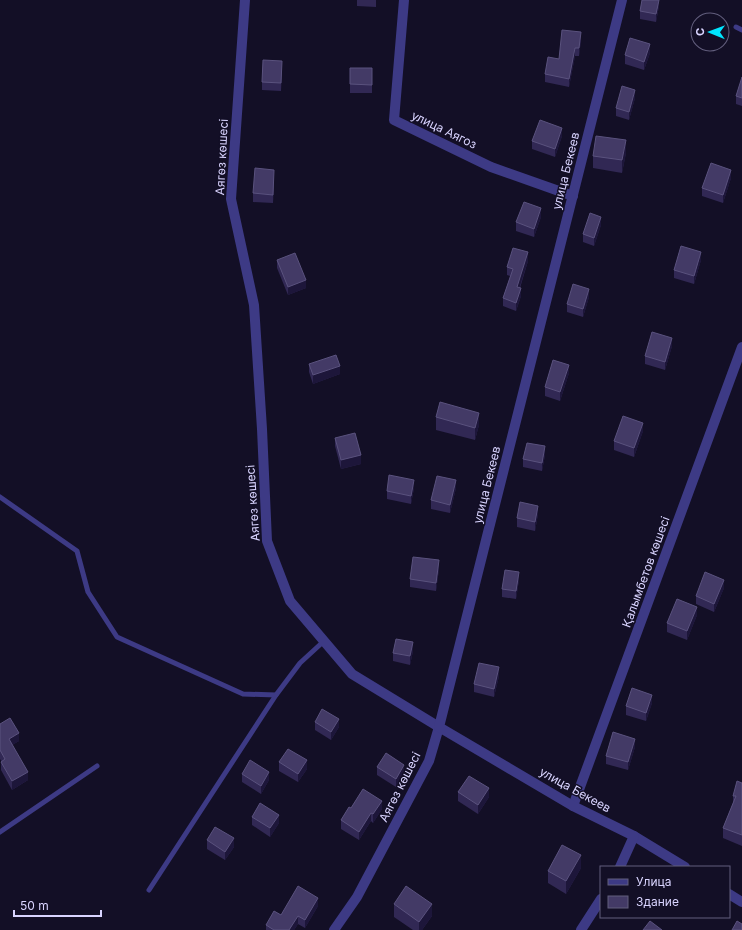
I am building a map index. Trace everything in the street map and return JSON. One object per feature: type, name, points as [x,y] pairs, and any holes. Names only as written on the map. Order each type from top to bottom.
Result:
[{"type":"street","name":"Аягөз көшесі","points":[[245,0],[232,199],[254,305],[267,541],[290,601],[352,674],[439,727],[429,761],[357,897],[334,930]]},
{"type":"street","name":"улица Аягоз","points":[[404,0],[394,120],[491,167],[573,196]]},
{"type":"street","name":"улица Бекеев","points":[[622,0],[439,727],[573,806],[634,836],[683,866]]},
{"type":"street","name":"Қалымбетов көшесі","points":[[573,806],[742,347]]},
{"type":"street","points":[[620,866],[634,836]]},
{"type":"street","points":[[730,895],[742,902]]},
{"type":"street","points":[[581,930],[600,901]]},
{"type":"lane","points":[[736,27],[742,30]]},
{"type":"lane","points":[[0,497],[77,550],[88,592],[117,637],[243,694],[276,695]]},
{"type":"lane","points":[[149,890],[276,695],[300,663],[324,641]]},
{"type":"lane","points":[[0,832],[97,766]]},
{"type":"building","points":[[642,0],[659,0],[656,14],[640,11]]},
{"type":"building","points":[[562,30],[581,32],[579,48],[575,48],[569,79],[545,74],[548,57],[559,59]]},
{"type":"building","points":[[630,38],[650,44],[644,62],[625,55]]},
{"type":"building","points":[[263,60],[282,61],[281,83],[262,82]]},
{"type":"building","points":[[350,68],[372,68],[372,85],[350,84]]},
{"type":"building","points":[[742,77],[742,98],[736,96]]},
{"type":"building","points":[[622,86],[635,90],[629,112],[616,108]]},
{"type":"building","points":[[540,120],[562,128],[555,149],[532,141]]},
{"type":"building","points":[[596,136],[626,140],[622,160],[593,156]]},
{"type":"building","points":[[711,163],[731,170],[723,195],[702,188]]},
{"type":"building","points":[[255,168],[274,170],[273,195],[253,193]]},
{"type":"building","points":[[524,202],[541,208],[534,229],[516,222]]},
{"type":"building","points":[[590,213],[601,217],[594,238],[583,234]]},
{"type":"building","points":[[681,246],[701,252],[694,276],[674,270]]},
{"type":"building","points":[[513,248],[528,252],[517,287],[521,288],[516,303],[503,298],[513,269],[507,267]]},
{"type":"building","points":[[295,253],[306,280],[288,287],[277,260]]},
{"type":"building","points":[[573,284],[589,289],[583,309],[567,304]]},
{"type":"building","points":[[652,332],[672,338],[665,362],[645,356]]},
{"type":"building","points":[[336,355],[340,366],[313,375],[309,364]]},
{"type":"building","points":[[553,360],[569,365],[560,392],[545,387]]},
{"type":"building","points":[[440,402],[479,413],[475,428],[436,417]]},
{"type":"building","points":[[623,416],[643,423],[634,448],[614,441]]},
{"type":"building","points":[[355,433],[361,455],[341,460],[335,438]]},
{"type":"building","points":[[527,443],[545,446],[542,463],[523,459]]},
{"type":"building","points":[[389,475],[414,480],[411,496],[387,491]]},
{"type":"building","points":[[437,476],[456,480],[450,505],[431,500]]},
{"type":"building","points":[[520,502],[538,506],[535,522],[517,518]]},
{"type":"building","points":[[413,557],[439,560],[436,583],[410,579]]},
{"type":"building","points":[[505,570],[519,572],[516,591],[502,589]]},
{"type":"building","points":[[705,572],[724,580],[714,604],[696,596]]},
{"type":"building","points":[[677,599],[697,607],[687,631],[667,623]]},
{"type":"building","points":[[396,639],[413,642],[410,656],[393,653]]},
{"type":"building","points":[[479,663],[499,667],[494,689],[474,684]]},
{"type":"building","points":[[632,688],[652,695],[646,713],[626,706]]},
{"type":"building","points":[[322,709],[339,719],[331,732],[315,722]]},
{"type":"building","points":[[10,718],[19,733],[9,739],[28,772],[12,781],[1,762],[5,759],[0,750],[0,724]]},
{"type":"building","points":[[613,732],[635,739],[628,762],[606,756]]},
{"type":"building","points":[[288,749],[307,760],[298,774],[279,762]]},
{"type":"building","points":[[386,753],[404,765],[396,779],[377,767]]},
{"type":"building","points":[[250,760],[269,772],[261,786],[242,774]]},
{"type":"building","points":[[469,776],[489,788],[478,805],[458,792]]},
{"type":"building","points":[[737,781],[742,783],[742,835],[723,828],[736,796],[733,796]]},
{"type":"building","points":[[363,789],[382,801],[373,814],[371,813],[359,832],[341,820],[349,807],[351,808]]},
{"type":"building","points":[[260,803],[279,815],[270,828],[252,817]]},
{"type":"building","points":[[215,827],[234,838],[225,852],[207,840]]},
{"type":"building","points":[[562,845],[581,855],[566,881],[548,871]]},
{"type":"building","points":[[298,886],[318,898],[305,920],[298,916],[289,930],[274,930],[266,925],[274,911],[281,915]]},
{"type":"building","points":[[406,886],[432,904],[419,922],[394,904]]},
{"type":"building","points":[[650,921],[662,930],[643,930]]},
{"type":"building","points":[[737,921],[742,924],[742,930],[732,930]]}]
